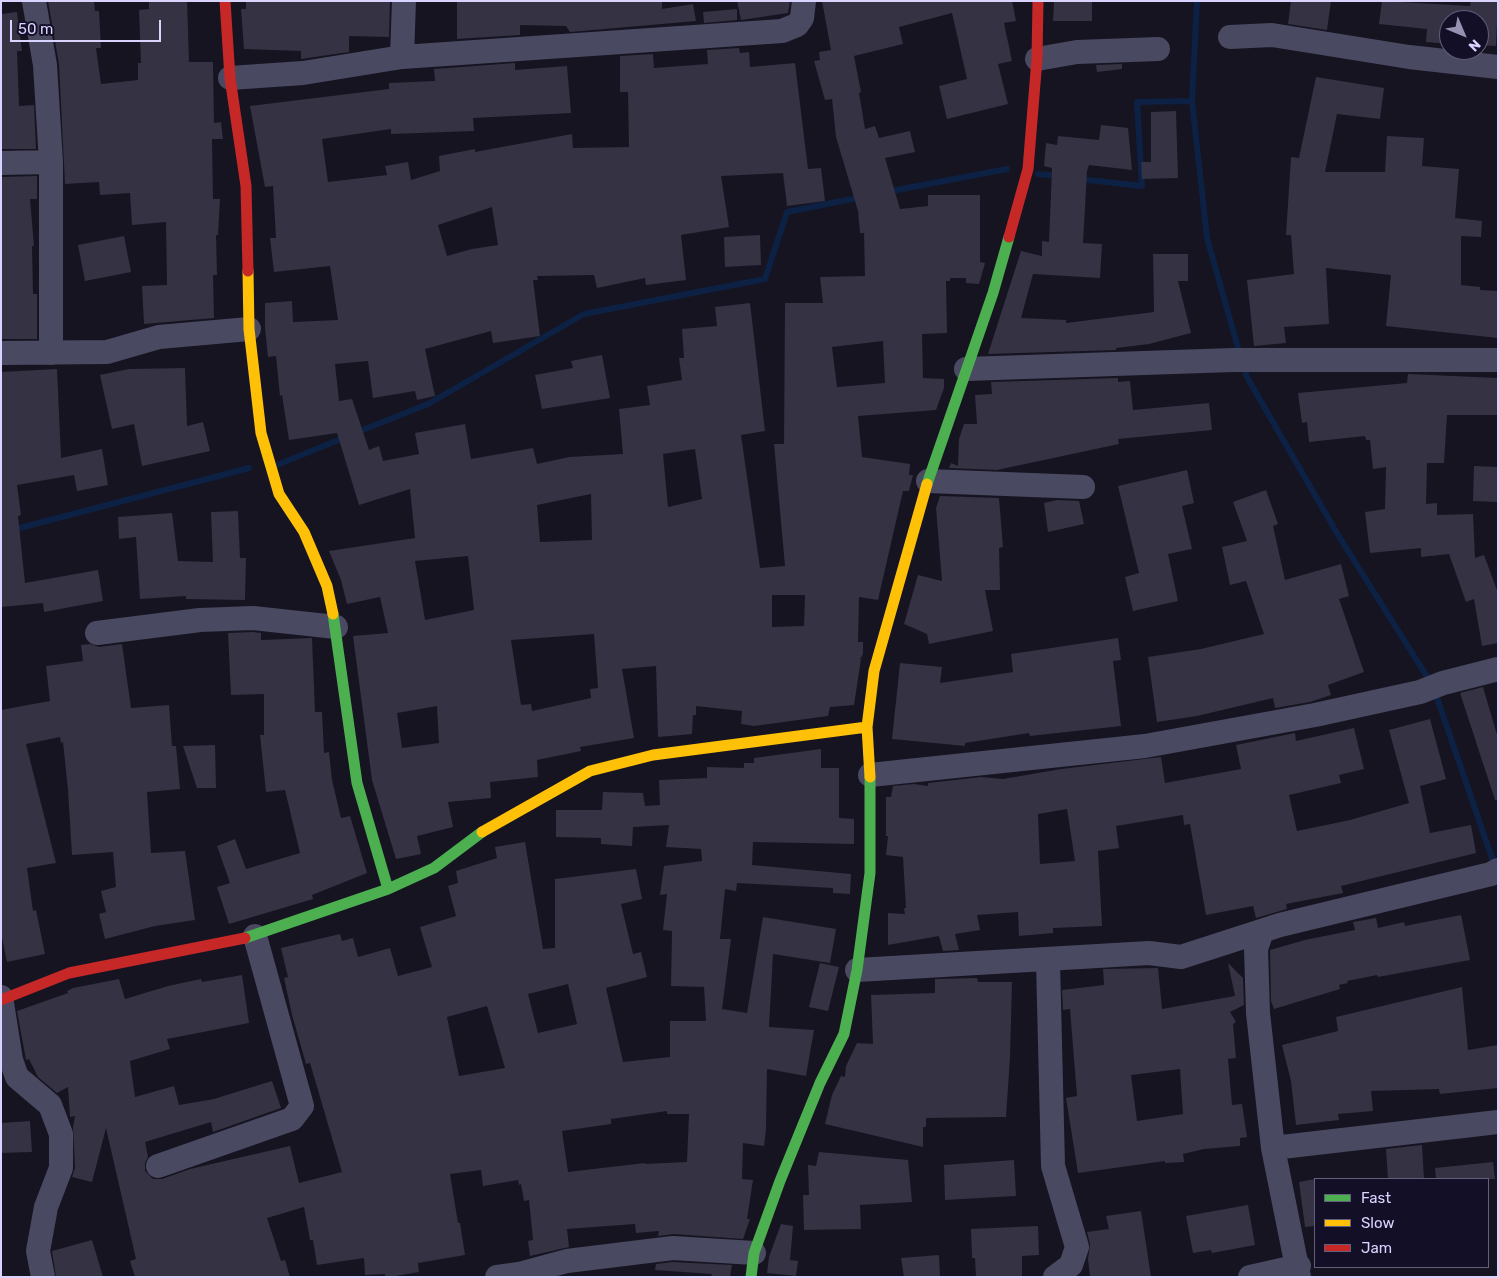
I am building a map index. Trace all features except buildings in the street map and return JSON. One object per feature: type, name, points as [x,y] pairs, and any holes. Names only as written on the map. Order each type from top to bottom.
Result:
[{"type":"street","points":[[34,1],[45,65],[52,162],[51,353]]},
{"type":"street","points":[[225,1],[230,78],[246,186],[250,329],[261,433],[278,494],[304,532],[327,586],[336,627],[357,783],[388,889]]},
{"type":"street","points":[[402,57],[404,1]]},
{"type":"street","points":[[230,78],[303,73],[402,57],[782,31],[797,26],[802,18],[804,1]]},
{"type":"street","points":[[751,1277],[754,1253],[780,1181],[820,1083],[844,1034],[857,970],[870,874],[870,775],[867,727],[874,671],[928,481],[992,293],[1028,169],[1037,59],[1038,1]]},
{"type":"street","points":[[1230,37],[1272,35],[1409,57],[1498,67]]},
{"type":"street","points":[[1037,59],[1104,50],[1158,49]]},
{"type":"street","points":[[1,162],[52,162]]},
{"type":"street","points":[[1,352],[107,352],[159,337],[250,329]]},
{"type":"street","points":[[966,369],[1241,360],[1498,360]]},
{"type":"street","points":[[928,481],[1083,487]]},
{"type":"street","points":[[97,633],[200,620],[253,618],[336,627]]},
{"type":"street","points":[[870,775],[1145,746],[1315,715],[1420,692],[1443,683],[1498,669]]},
{"type":"street","points":[[43,1277],[38,1251],[46,1207],[61,1168],[61,1134],[50,1105],[17,1077],[11,1060],[2,999],[69,973],[255,936],[388,889],[434,868],[490,826],[590,771],[652,755],[867,727]]},
{"type":"street","points":[[857,970],[1149,953],[1181,957],[1262,931],[1491,874],[1498,870]]},
{"type":"street","points":[[1250,1277],[1299,1271],[1273,1148],[1258,1013],[1256,949],[1262,931]]},
{"type":"street","points":[[158,1166],[292,1119],[302,1106],[255,936]]},
{"type":"street","points":[[1048,960],[1053,1166],[1077,1247],[1071,1266],[1055,1277]]},
{"type":"street","points":[[1273,1148],[1498,1122]]},
{"type":"street","points":[[497,1277],[519,1274],[567,1262],[673,1248],[754,1253]]},
{"type":"waterway","points":[[1197,1],[1192,101],[1207,238],[1240,355]]},
{"type":"waterway","points":[[1079,179],[1142,186],[1137,102],[1192,101]]},
{"type":"waterway","points":[[886,192],[1007,169]]},
{"type":"waterway","points":[[1038,174],[1059,176]]},
{"type":"waterway","points":[[355,433],[428,404],[584,314],[765,279],[787,212],[862,197]]},
{"type":"waterway","points":[[1243,365],[1247,377],[1338,535],[1431,683]]},
{"type":"waterway","points":[[277,465],[346,437]]},
{"type":"waterway","points":[[12,530],[249,468]]},
{"type":"waterway","points":[[1435,692],[1495,867]]},
{"type":"traffic: fast","points":[[927,484],[993,293],[1009,237]]},
{"type":"traffic: fast","points":[[333,614],[357,783],[388,889]]},
{"type":"traffic: fast","points":[[751,1277],[754,1253],[780,1181],[820,1083],[844,1034],[857,970],[870,873],[870,777]]},
{"type":"traffic: fast","points":[[245,938],[388,889],[434,868],[482,832]]},
{"type":"traffic: slow","points":[[248,271],[249,329],[261,433],[279,494],[304,532],[327,586],[333,614]]},
{"type":"traffic: slow","points":[[870,777],[867,727],[874,671],[927,484]]},
{"type":"traffic: slow","points":[[482,832],[590,771],[653,755],[867,727]]},
{"type":"traffic: jam","points":[[225,1],[230,78],[246,186],[248,271]]},
{"type":"traffic: jam","points":[[1009,237],[1028,169],[1037,59],[1038,1]]},
{"type":"traffic: jam","points":[[1,1000],[69,973],[245,938]]}]
